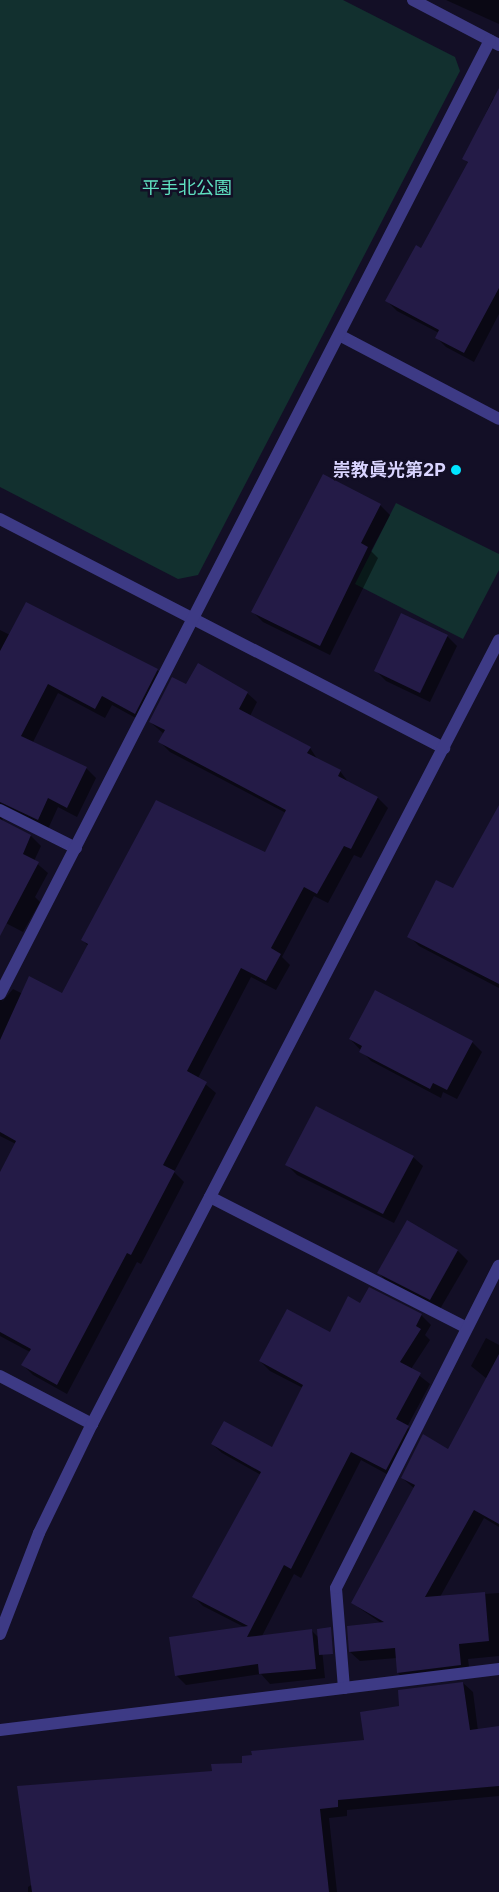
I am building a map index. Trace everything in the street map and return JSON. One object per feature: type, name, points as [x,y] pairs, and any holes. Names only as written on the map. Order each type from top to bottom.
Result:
[{"type":"street","points":[[0,994],[193,618],[495,43],[413,0]]},
{"type":"street","points":[[341,336],[499,419]]},
{"type":"street","points":[[0,519],[444,748]]},
{"type":"street","points":[[0,1634],[39,1533],[92,1424],[499,640]]},
{"type":"street","points":[[0,810],[76,848]]},
{"type":"street","points":[[210,1198],[467,1328]]},
{"type":"street","points":[[344,1688],[336,1588],[499,1266]]},
{"type":"street","points":[[0,1376],[92,1424]]},
{"type":"street","points":[[0,1730],[499,1669]]},
{"type":"green space","name":"平手北公園","points":[[0,0],[343,0],[455,57],[460,71],[198,575],[178,579],[0,487]]},
{"type":"green space","points":[[396,503],[499,554],[499,570],[463,639],[355,584]]},
{"type":"building","points":[[499,88],[499,288],[464,353],[435,338],[439,330],[385,301],[416,245],[421,248],[468,162],[462,159]]},
{"type":"building","points":[[323,474],[381,504],[361,543],[368,547],[320,646],[251,612]]},
{"type":"building","points":[[26,602],[158,669],[135,714],[102,696],[95,709],[48,684],[21,736],[87,767],[67,808],[48,798],[38,820],[0,802],[0,651]]},
{"type":"building","points":[[401,613],[448,635],[420,693],[374,671]]},
{"type":"building","points":[[198,663],[248,692],[239,709],[311,747],[307,753],[341,770],[338,776],[378,797],[351,849],[344,846],[317,894],[304,887],[271,948],[281,954],[266,981],[241,968],[187,1071],[207,1082],[163,1165],[175,1171],[131,1255],[127,1253],[57,1385],[21,1365],[31,1349],[0,1332],[0,1172],[16,1141],[0,1132],[0,1040],[29,976],[62,993],[88,944],[81,940],[156,800],[265,852],[286,810],[158,742],[165,730],[149,722],[172,677],[186,684]]},
{"type":"building","points":[[499,805],[499,984],[407,937],[436,880],[453,888]]},
{"type":"building","points":[[0,819],[31,835],[23,854],[39,862],[0,936]]},
{"type":"building","points":[[375,990],[473,1041],[447,1090],[433,1083],[430,1089],[359,1052],[362,1046],[349,1039]]},
{"type":"building","points":[[316,1106],[414,1156],[383,1214],[285,1165]]},
{"type":"building","points":[[407,1220],[458,1250],[430,1300],[377,1273]]},
{"type":"building","points":[[369,1287],[422,1314],[416,1326],[421,1329],[400,1362],[421,1373],[396,1419],[409,1426],[386,1470],[351,1452],[291,1569],[284,1565],[247,1637],[312,1629],[316,1669],[259,1674],[258,1664],[175,1676],[169,1637],[248,1626],[192,1597],[261,1472],[211,1444],[224,1421],[272,1447],[303,1385],[259,1361],[287,1309],[330,1332],[348,1296],[360,1303]]},
{"type":"building","points":[[499,1354],[499,1524],[474,1510],[425,1597],[485,1592],[489,1641],[459,1644],[461,1665],[397,1673],[395,1648],[349,1652],[347,1626],[384,1622],[351,1603],[415,1485],[401,1478],[423,1434],[448,1449]]},
{"type":"building","points":[[331,1627],[333,1654],[319,1655],[317,1629]]},
{"type":"building","points":[[463,1682],[470,1730],[499,1726],[499,1786],[338,1800],[338,1807],[320,1809],[329,1892],[32,1892],[17,1786],[212,1771],[211,1764],[242,1763],[242,1756],[252,1755],[251,1751],[364,1740],[360,1712],[399,1706],[398,1690]]},
{"type":"place","name":"崇教眞光第2P","points":[[456,470]]}]
